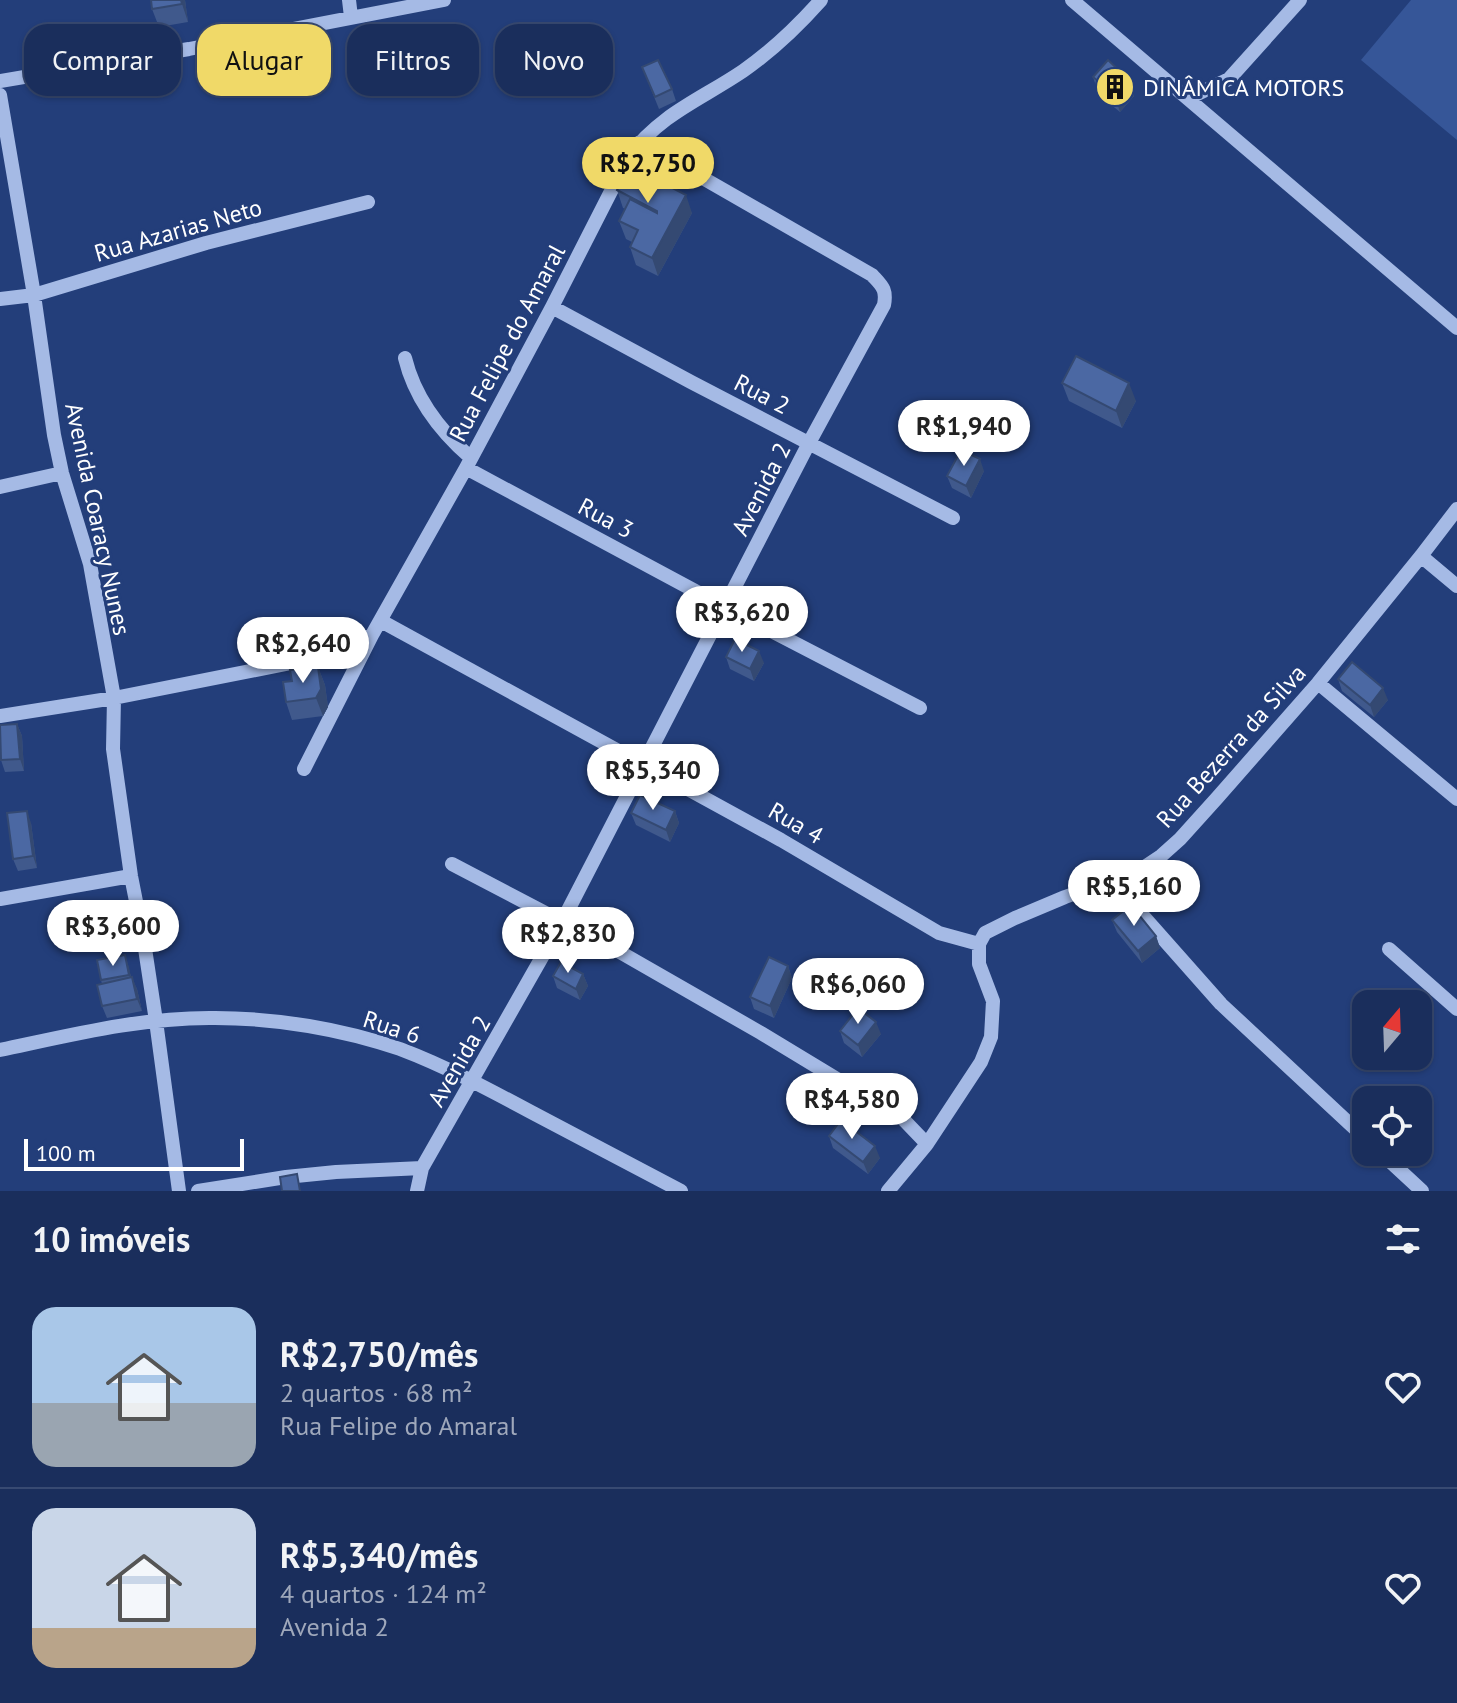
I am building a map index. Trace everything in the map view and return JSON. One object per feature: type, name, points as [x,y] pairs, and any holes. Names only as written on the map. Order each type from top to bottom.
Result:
[{"type":"street","points":[[349,0],[351,17]]},
{"type":"street","points":[[0,81],[189,49],[444,0]]},
{"type":"street","name":"Rua Felipe do Amaral","points":[[304,769],[372,635],[552,307],[619,173],[640,142],[672,114],[742,71],[791,34],[821,0]]},
{"type":"street","points":[[1072,0],[1457,328]]},
{"type":"street","points":[[1189,98],[1229,79],[1300,0]]},
{"type":"street","name":"Avenida Coaracy Nunes","points":[[0,95],[54,435],[62,473],[90,564],[114,698],[113,749],[179,1191]]},
{"type":"street","name":"Avenida 2","points":[[420,1183],[562,922],[809,443],[884,305],[886,295],[883,287],[872,275],[640,142]]},
{"type":"street","name":"Rua Azarias Neto","points":[[0,299],[34,295],[206,243],[368,202]]},
{"type":"street","name":"Rua 2","points":[[552,307],[953,518]]},
{"type":"street","name":"Rua 3","points":[[405,358],[408,371],[435,423],[469,463],[725,607],[920,708]]},
{"type":"street","points":[[0,487],[62,473]]},
{"type":"street","name":"Rua Bezerra da Silva","points":[[982,938],[1015,918],[1140,870],[1180,839],[1318,683],[1457,509]]},
{"type":"street","points":[[1421,556],[1457,586]]},
{"type":"street","name":"Rua 4","points":[[381,621],[643,763],[939,933],[982,938]]},
{"type":"street","points":[[0,716],[114,698],[311,659],[372,635]]},
{"type":"street","points":[[1318,683],[1457,799]]},
{"type":"street","points":[[452,864],[618,951],[761,1033],[903,1119],[927,1144]]},
{"type":"street","points":[[1140,870],[1134,893],[1136,908],[1221,1004],[1352,1126]]},
{"type":"street","points":[[0,899],[131,876]]},
{"type":"street","points":[[888,1191],[927,1144],[981,1062],[991,1037],[993,1001],[979,964],[982,938]]},
{"type":"street","points":[[1389,949],[1457,1009]]},
{"type":"street","name":"Rua 6","points":[[0,1050],[117,1025],[156,1021],[214,1018],[299,1025],[399,1049],[473,1081],[681,1191]]},
{"type":"street","points":[[1395,1166],[1422,1191]]},
{"type":"street","points":[[198,1191],[324,1173],[420,1183]]},
{"type":"shaded area","points":[[1411,0],[1457,0],[1457,140],[1361,60]]},
{"type":"building","points":[[151,0],[181,0],[182,4],[152,9]]},
{"type":"building","points":[[658,60],[672,89],[655,97],[642,67]]},
{"type":"building","points":[[1108,60],[1127,78],[1114,94],[1093,77]]},
{"type":"building","points":[[636,154],[663,168],[657,180],[686,195],[652,258],[630,247],[638,230],[619,221],[630,199],[657,213],[617,190]]},
{"type":"building","points":[[1076,356],[1129,383],[1116,411],[1062,383]]},
{"type":"building","points":[[961,450],[980,459],[966,486],[947,476]]},
{"type":"building","points":[[735,639],[759,651],[750,669],[726,657]]},
{"type":"building","points":[[1352,662],[1383,688],[1370,705],[1338,679]]},
{"type":"building","points":[[318,667],[321,689],[316,698],[286,702],[283,682],[292,681],[290,670]]},
{"type":"building","points":[[17,724],[20,759],[1,760],[0,725]]},
{"type":"building","points":[[640,795],[675,811],[666,830],[631,813]]},
{"type":"building","points":[[27,811],[33,856],[13,859],[7,813]]},
{"type":"building","points":[[1131,905],[1156,936],[1138,951],[1112,920]]},
{"type":"building","points":[[125,955],[129,975],[101,980],[97,960]]},
{"type":"building","points":[[769,957],[788,966],[770,1006],[750,997]]},
{"type":"building","points":[[561,962],[583,974],[576,989],[553,976]]},
{"type":"building","points":[[132,977],[137,999],[102,1006],[97,985]]},
{"type":"building","points":[[858,1008],[876,1022],[858,1045],[840,1031]]},
{"type":"building","points":[[841,1120],[875,1146],[863,1162],[829,1136]]},
{"type":"building","points":[[297,1174],[300,1191],[282,1191],[280,1177]]},
{"type":"place","name":"DINÂMICA MOTORS","points":[[1115,87]]}]
